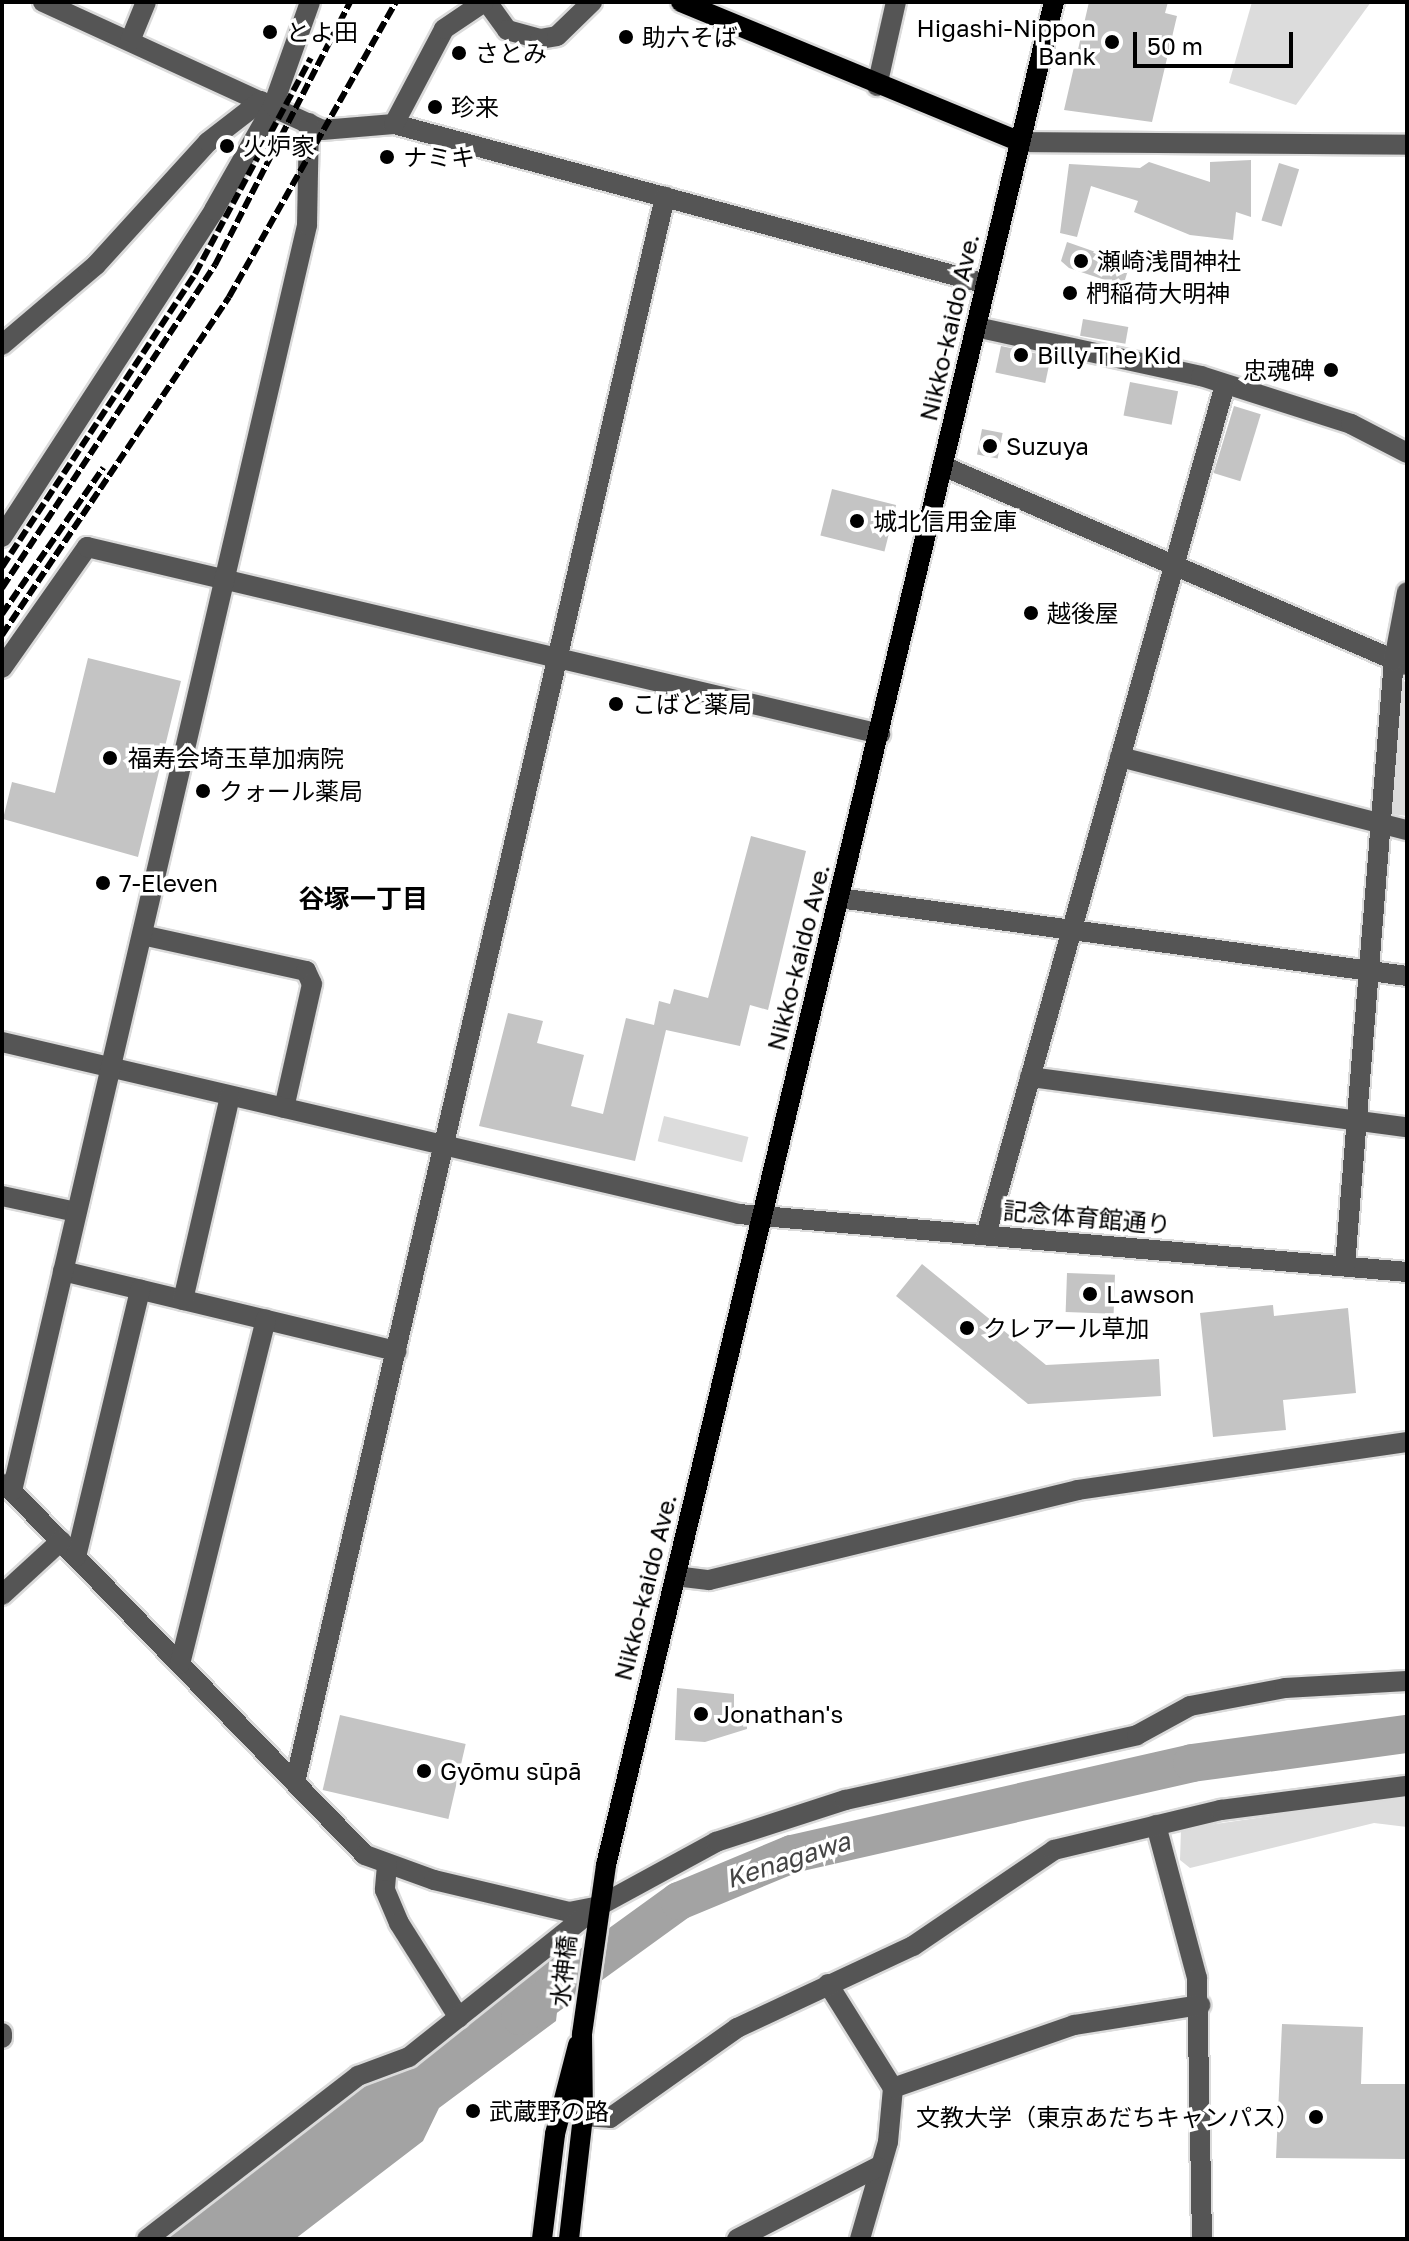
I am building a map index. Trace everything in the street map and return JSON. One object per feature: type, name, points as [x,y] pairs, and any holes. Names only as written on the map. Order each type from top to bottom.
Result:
[{"type":"main road","points":[[681,2],[877,86],[1020,142]]},
{"type":"main road","name":"Nikko-kaido Ave.","points":[[595,1916],[1054,2]]},
{"type":"main road","name":"水神橋","points":[[583,2028],[595,1916]]},
{"type":"main road","points":[[569,2239],[583,2116],[583,2028]]},
{"type":"main road","points":[[542,2239],[563,2089],[583,2028]]},
{"type":"street","points":[[43,2],[322,130],[394,124],[986,284]]},
{"type":"street","points":[[130,41],[146,2]]},
{"type":"street","points":[[2,537],[164,296],[267,103],[310,2]]},
{"type":"street","points":[[394,124],[444,29],[485,2],[507,30],[540,39],[557,36],[592,2]]},
{"type":"street","points":[[877,86],[896,2]]},
{"type":"street","points":[[2,345],[96,265],[208,142],[267,103]]},
{"type":"street","points":[[309,123],[307,225],[113,1069],[7,1486],[365,1855],[387,1865],[595,1916]]},
{"type":"street","points":[[1020,142],[1407,145]]},
{"type":"street","points":[[295,1782],[665,197]]},
{"type":"street","points":[[976,327],[1225,385],[1351,424],[1407,453]]},
{"type":"street","points":[[986,1235],[1225,385]]},
{"type":"street","points":[[943,466],[1400,663]]},
{"type":"street","points":[[2,668],[87,547],[880,734]]},
{"type":"street","points":[[1345,1266],[1380,826],[1407,592]]},
{"type":"street","points":[[1120,757],[1380,826],[1407,830]]},
{"type":"street","points":[[839,898],[1407,976]]},
{"type":"street","points":[[142,935],[306,971],[312,984],[284,1108]]},
{"type":"street","name":"記念体育館通り","points":[[2,1042],[445,1147],[763,1217],[1407,1272]]},
{"type":"street","points":[[1030,1077],[1407,1127]]},
{"type":"street","points":[[183,1300],[230,1096]]},
{"type":"street","points":[[2,1196],[76,1212]]},
{"type":"street","points":[[63,1271],[397,1351]]},
{"type":"street","points":[[76,1557],[140,1290]]},
{"type":"street","points":[[180,1664],[266,1320]]},
{"type":"street","points":[[675,1576],[709,1580],[1078,1490],[1407,1442]]},
{"type":"street","points":[[2,1595],[61,1541]]},
{"type":"street","points":[[147,2239],[358,2076],[409,2057],[595,1916],[716,1842],[845,1800],[1137,1735],[1190,1706],[1285,1688],[1407,1681]]},
{"type":"street","points":[[583,2116],[610,2118],[737,2028],[913,1946],[1054,1850],[1156,1825],[1347,1789],[1407,1786]]},
{"type":"street","points":[[1156,1825],[1200,2005],[1202,2239]]},
{"type":"street","points":[[387,1865],[385,1890],[399,1923],[459,2018]]},
{"type":"street","points":[[828,1984],[893,2088],[860,2239]]},
{"type":"street","points":[[893,2088],[1074,2025],[1200,2005]]},
{"type":"street","points":[[737,2239],[878,2167]]},
{"type":"shaded area","points":[[1252,2],[1371,2],[1296,105],[1229,83]]},
{"type":"shaded area","points":[[1402,680],[1407,683],[1407,816],[1390,814]]},
{"type":"shaded area","points":[[664,1116],[748,1137],[742,1162],[658,1141]]},
{"type":"shaded area","points":[[1407,1796],[1407,1827],[1374,1823],[1190,1868],[1180,1860],[1181,1829]]},
{"type":"shaded area","points":[[565,1943],[556,2021],[439,2108],[423,2141],[295,2239],[161,2239],[371,2079]]},
{"type":"building","points":[[1089,2],[1168,2],[1165,13],[1177,16],[1152,122],[1064,110]]},
{"type":"building","points":[[1251,160],[1251,217],[1236,212],[1233,240],[1190,235],[1134,212],[1138,201],[1091,186],[1077,237],[1060,233],[1069,164],[1140,168],[1149,162],[1210,182],[1210,162]]},
{"type":"building","points":[[1279,163],[1299,169],[1282,227],[1261,220]]},
{"type":"building","points":[[1067,242],[1130,264],[1123,286],[1069,268],[1061,261]]},
{"type":"building","points":[[1083,319],[1128,327],[1125,344],[1080,336]]},
{"type":"building","points":[[1001,346],[1051,357],[1045,383],[995,372]]},
{"type":"building","points":[[1130,382],[1178,391],[1172,425],[1124,415]]},
{"type":"building","points":[[1234,406],[1261,414],[1240,481],[1214,473]]},
{"type":"building","points":[[982,429],[1003,433],[998,459],[977,455]]},
{"type":"building","points":[[832,489],[896,505],[884,552],[820,536]]},
{"type":"building","points":[[88,658],[181,681],[138,857],[3,819],[12,782],[55,793]]},
{"type":"building","points":[[751,836],[806,851],[768,1010],[750,1005],[740,1046],[666,1030],[635,1161],[479,1126],[508,1013],[543,1021],[537,1043],[584,1055],[571,1106],[603,1114],[626,1018],[654,1025],[659,1001],[670,1004],[674,989],[708,998]]},
{"type":"building","name":"クレアール草加","points":[[922,1264],[1046,1365],[1159,1359],[1161,1396],[1028,1404],[896,1296]]},
{"type":"building","name":"Lawson","points":[[1067,1273],[1115,1275],[1114,1314],[1066,1312]]},
{"type":"building","points":[[1273,1305],[1274,1316],[1348,1308],[1356,1393],[1283,1400],[1286,1430],[1213,1437],[1200,1313]]},
{"type":"building","points":[[677,1688],[734,1694],[734,1712],[747,1712],[747,1729],[705,1742],[675,1740]]},
{"type":"building","points":[[340,1715],[466,1744],[448,1819],[323,1790]]},
{"type":"building","points":[[1282,2024],[1363,2027],[1361,2084],[1407,2084],[1407,2159],[1276,2158]]},
{"type":"waterway","name":"Kenagawa","points":[[520,2016],[679,1901],[792,1854],[1192,1763],[1407,1734]]},
{"type":"railway","points":[[2,588],[215,265],[350,2]]},
{"type":"railway","points":[[2,635],[229,297],[396,2]]},
{"type":"railway","points":[[2,567],[195,274],[311,58]]},
{"type":"railway","points":[[2,614],[103,468]]},
{"type":"place","name":"とよ田","points":[[270,32]]},
{"type":"place","name":"助六そば","points":[[626,37]]},
{"type":"place","name":"Higashi-Nippon Bank","points":[[1112,42]]},
{"type":"place","name":"さとみ","points":[[459,53]]},
{"type":"place","name":"珍来","points":[[435,107]]},
{"type":"place","name":"火炉家","points":[[227,146]]},
{"type":"place","name":"ナミキ","points":[[387,157]]},
{"type":"place","name":"瀬崎浅間神社","points":[[1081,261]]},
{"type":"place","name":"椚稲荷大明神","points":[[1070,293]]},
{"type":"place","name":"Billy The Kid","points":[[1021,355]]},
{"type":"place","name":"忠魂碑","points":[[1331,370]]},
{"type":"place","name":"Suzuya","points":[[990,446]]},
{"type":"place","name":"城北信用金庫","points":[[857,521]]},
{"type":"place","name":"越後屋","points":[[1031,613]]},
{"type":"place","name":"こばと薬局","points":[[616,704]]},
{"type":"place","name":"福寿会埼玉草加病院","points":[[110,758]]},
{"type":"place","name":"クォール薬局","points":[[203,791]]},
{"type":"place","name":"7-Eleven","points":[[103,883]]},
{"type":"place","name":"Lawson","points":[[1090,1294]]},
{"type":"place","name":"クレアール草加","points":[[967,1328]]},
{"type":"place","name":"Jonathan's","points":[[701,1714]]},
{"type":"place","name":"Gyōmu sūpā","points":[[424,1771]]},
{"type":"place","name":"武蔵野の路","points":[[473,2111]]},
{"type":"place","name":"文教大学（東京あだちキャンパス）","points":[[1316,2117]]},
{"type":"district","name":"谷塚一丁目","points":[[363,899]]}]
